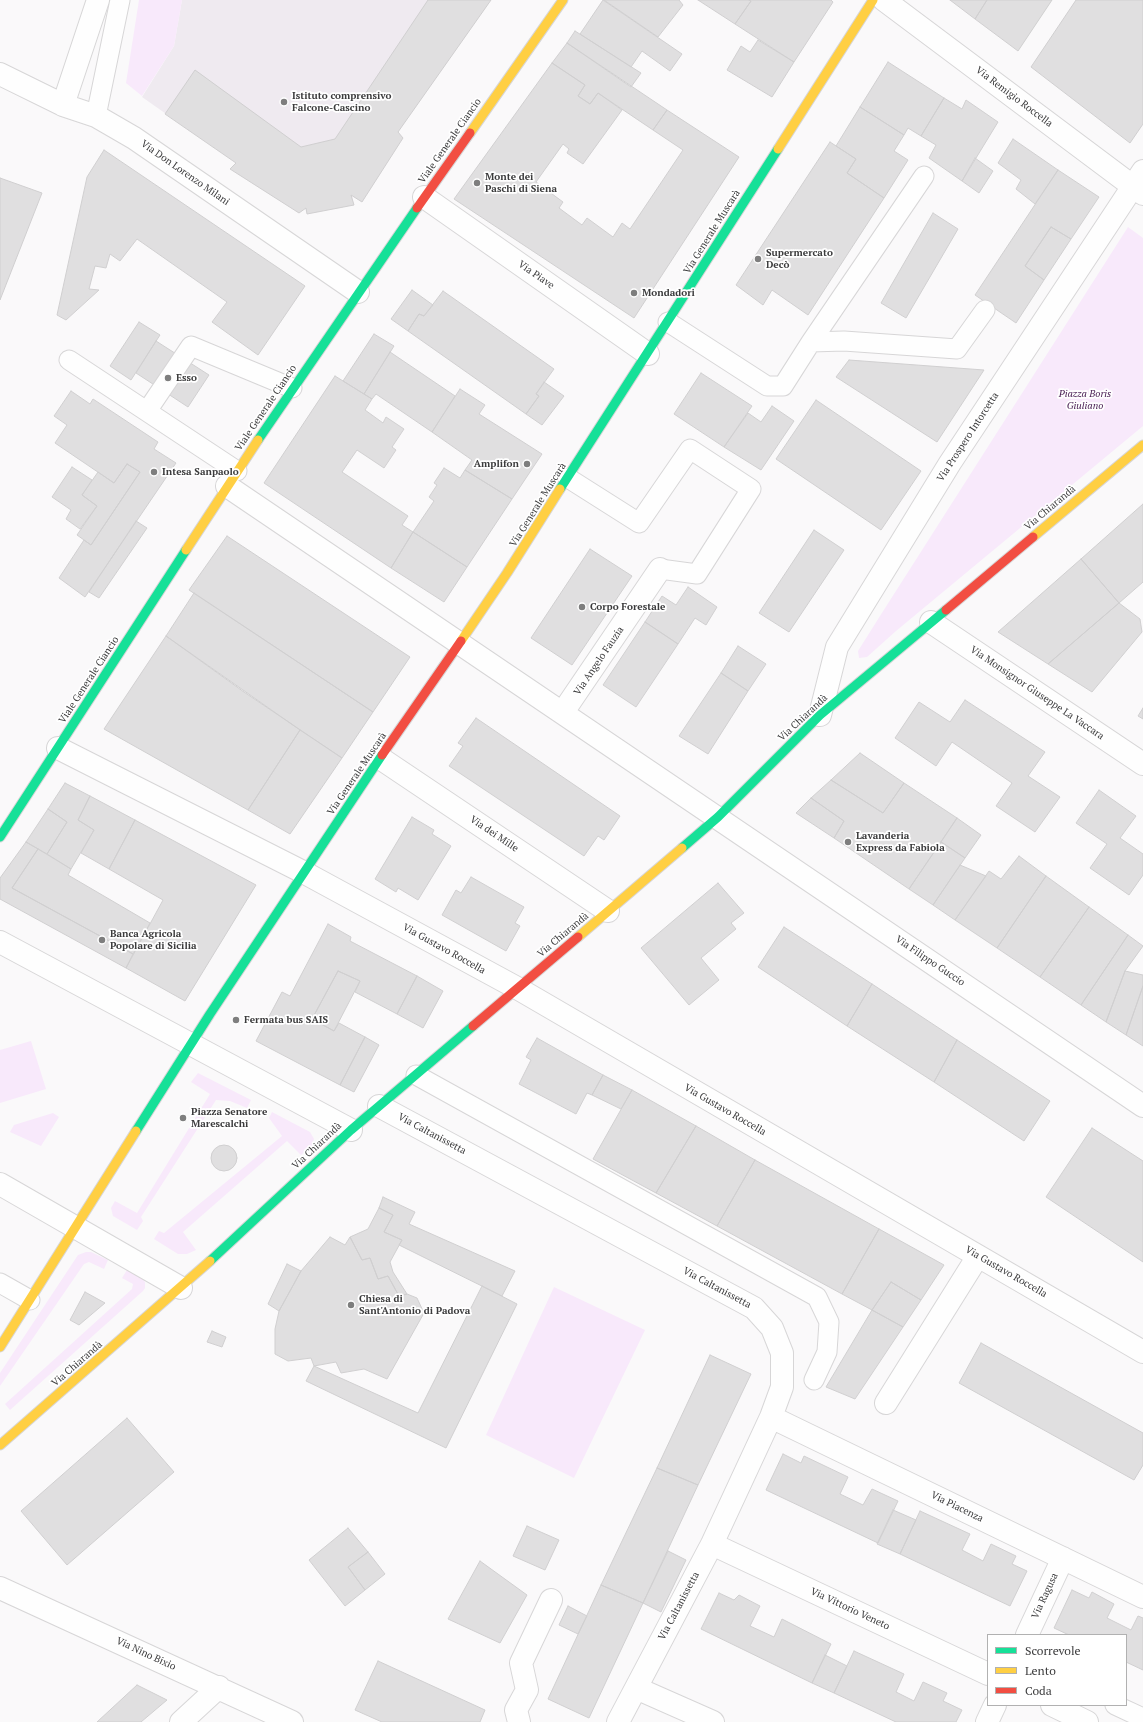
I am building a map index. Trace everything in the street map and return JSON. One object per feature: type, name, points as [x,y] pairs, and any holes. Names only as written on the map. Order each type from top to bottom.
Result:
[{"type":"main road","name":"Viale Generale Ciancio","points":[[0,837],[232,478],[292,388],[563,0]]},
{"type":"main road","name":"Via Generale Muscarà","points":[[30,1300],[210,1014],[380,758],[507,573],[873,0]]},
{"type":"main road","name":"Via Chiarandà","points":[[0,1445],[181,1288],[351,1130],[718,817],[820,715],[1143,445]]},
{"type":"main road","points":[[0,1347],[30,1300]]},
{"type":"street","points":[[63,104],[98,0]]},
{"type":"street","name":"Via Remigio Roccella","points":[[884,0],[1140,184]]},
{"type":"street","name":"Via Don Lorenzo Milani","points":[[0,74],[63,104],[96,116],[134,138],[358,292]]},
{"type":"street","name":"Via Prospero Intorcetta","points":[[820,715],[837,648],[950,463],[1140,184]]},
{"type":"street","name":"Via Piave","points":[[424,197],[648,354]]},
{"type":"street","name":"Via Filippo Guccio","points":[[232,478],[460,642],[1143,1106]]},
{"type":"street","name":"Via Angelo Fauzia","points":[[563,712],[660,569]]},
{"type":"street","name":"Via Monsignor Giuseppe La Vaccara","points":[[930,622],[1143,764]]},
{"type":"street","name":"Via Gustavo Roccella","points":[[58,748],[305,873],[517,988],[1143,1352]]},
{"type":"street","name":"Via dei Mille","points":[[380,758],[608,911]]},
{"type":"street","points":[[0,942],[351,1130]]},
{"type":"street","name":"Via Caltanissetta","points":[[379,1106],[754,1308],[772,1328],[782,1353],[782,1387],[771,1417],[712,1544],[618,1722]]},
{"type":"street","points":[[2,1190],[76,1228],[181,1288]]},
{"type":"street","points":[[886,1403],[978,1256]]},
{"type":"street","name":"Via Piacenza","points":[[771,1417],[1143,1597]]},
{"type":"street","name":"Via Vittorio Veneto","points":[[712,1544],[987,1674]]},
{"type":"street","name":"Via Ragusa","points":[[1027,1634],[1063,1558]]},
{"type":"street","name":"Via Nino Bixio","points":[[0,1588],[219,1687],[292,1722]]},
{"type":"street","points":[[519,1722],[516,1710],[528,1690],[521,1663],[551,1600]]},
{"type":"street","points":[[181,1722],[219,1687]]},
{"type":"street","points":[[636,1688],[713,1722]]},
{"type":"street","points":[[987,1722],[995,1706]]},
{"type":"street","points":[[1054,1706],[1087,1722]]},
{"type":"lane","points":[[96,116],[120,0]]},
{"type":"lane","points":[[668,322],[768,386],[783,386],[811,342],[924,176]]},
{"type":"lane","points":[[811,342],[844,340],[957,349],[985,310]]},
{"type":"lane","points":[[147,411],[191,346],[292,388]]},
{"type":"lane","points":[[69,360],[147,411],[232,478]]},
{"type":"lane","points":[[568,478],[639,523],[690,449],[752,489],[697,574],[660,569]]},
{"type":"lane","points":[[416,1075],[817,1297],[828,1322],[827,1352],[814,1380]]},
{"type":"lane","points":[[0,1282],[30,1300]]},
{"type":"lane","points":[[1117,1706],[1143,1718]]},
{"type":"shaded area","name":"Istituto comprensivo Falcone-Cascino","points":[[182,0],[491,0],[398,132],[403,138],[362,202],[352,196],[354,205],[307,214],[305,208],[299,213],[230,169],[236,163],[142,97],[174,46]]},
{"type":"green space","points":[[139,0],[182,0],[174,46],[142,96],[126,83]]},
{"type":"green space","name":"Piazza Boris Giuliano","points":[[1128,227],[1143,238],[1143,426],[896,631],[867,657],[859,658],[858,651]]},
{"type":"green space","points":[[31,1041],[46,1089],[0,1103],[0,1050]]},
{"type":"green space","points":[[198,1073],[251,1100],[247,1108],[230,1101],[216,1100],[141,1217],[143,1221],[137,1230],[113,1216],[111,1208],[115,1201],[137,1213],[210,1094],[191,1082]]},
{"type":"green space","points":[[272,1112],[310,1132],[314,1139],[312,1146],[301,1155],[287,1141],[183,1232],[196,1250],[187,1254],[178,1254],[154,1239],[159,1231],[164,1233],[282,1136],[269,1118]]},
{"type":"green space","points":[[53,1113],[59,1117],[41,1146],[10,1132],[14,1125]]},
{"type":"green space","points":[[91,1252],[108,1260],[104,1269],[89,1262],[84,1264],[0,1386],[0,1373],[78,1255]]},
{"type":"green space","points":[[127,1270],[140,1276],[145,1282],[145,1288],[143,1291],[10,1410],[5,1404],[132,1289],[133,1284],[122,1278]]},
{"type":"green space","points":[[554,1287],[645,1330],[574,1478],[486,1435]]},
{"type":"building","points":[[428,0],[491,0],[398,132],[403,138],[362,202],[351,195],[354,205],[307,214],[306,208],[299,213],[230,169],[236,163],[165,114],[195,70],[301,147],[335,139]]},
{"type":"building","points":[[603,0],[682,54],[670,71],[642,51],[631,67],[580,34]]},
{"type":"building","points":[[604,0],[679,0],[683,5],[658,37]]},
{"type":"building","points":[[698,0],[749,0],[751,1],[735,24]]},
{"type":"building","points":[[749,0],[831,0],[833,2],[794,62],[735,24],[751,1]]},
{"type":"building","points":[[950,0],[987,0],[975,19]]},
{"type":"building","points":[[987,0],[1052,0],[1018,51],[975,19]]},
{"type":"building","points":[[1076,0],[1143,0],[1143,124],[1130,143],[1031,67]]},
{"type":"building","points":[[575,31],[641,73],[631,87],[567,43]]},
{"type":"building","points":[[758,40],[794,62],[772,97],[727,70],[741,46],[750,52]]},
{"type":"building","points":[[567,43],[667,110],[653,130],[598,93],[590,104],[578,96],[585,85],[552,63]]},
{"type":"building","points":[[888,62],[944,98],[921,136],[908,128],[904,135],[860,107]]},
{"type":"building","points":[[552,63],[585,85],[578,96],[590,104],[598,93],[622,110],[583,164],[567,153],[569,149],[563,144],[536,182],[563,202],[559,208],[582,225],[587,218],[613,237],[622,223],[630,229],[683,150],[653,130],[667,110],[739,157],[634,318],[454,199]]},
{"type":"building","points":[[944,98],[962,109],[966,100],[998,122],[962,181],[929,158],[936,145],[921,136]]},
{"type":"building","points":[[860,107],[904,135],[894,151],[908,160],[884,198],[847,173],[856,159],[836,146]]},
{"type":"building","points":[[1013,139],[1058,170],[1035,204],[1016,189],[1021,180],[998,163]]},
{"type":"building","points":[[830,142],[856,159],[847,173],[884,198],[808,315],[772,290],[763,305],[736,285]]},
{"type":"building","points":[[104,150],[305,286],[258,355],[212,322],[227,302],[137,239],[120,261],[110,254],[106,268],[95,266],[89,289],[99,290],[66,320],[57,315],[87,177]]},
{"type":"building","points":[[975,158],[993,171],[979,193],[962,181]]},
{"type":"building","points":[[1058,170],[1099,197],[1071,239],[1051,227],[1025,266],[1044,280],[1016,323],[975,295]]},
{"type":"building","points":[[0,178],[42,193],[0,300]]},
{"type":"building","points":[[933,213],[958,229],[906,318],[881,303]]},
{"type":"building","points":[[1051,227],[1071,239],[1044,280],[1025,266]]},
{"type":"building","points":[[412,290],[433,305],[424,316],[419,314],[408,331],[391,319]]},
{"type":"building","points":[[443,291],[554,369],[536,394],[539,396],[526,414],[408,331],[419,314],[424,316]]},
{"type":"building","points":[[139,322],[160,335],[131,380],[110,366]]},
{"type":"building","points":[[374,334],[394,346],[364,394],[343,381]]},
{"type":"building","points":[[156,341],[209,375],[188,407],[136,373]]},
{"type":"building","points":[[390,352],[455,396],[432,432],[376,394],[372,399],[364,394]]},
{"type":"building","points":[[849,360],[984,370],[937,442],[836,377]]},
{"type":"building","points":[[701,373],[752,406],[724,447],[674,414]]},
{"type":"building","points":[[335,376],[372,399],[365,410],[383,423],[386,417],[404,429],[392,447],[396,450],[384,468],[357,450],[342,472],[408,516],[402,525],[413,532],[391,568],[264,483]]},
{"type":"building","points":[[544,382],[564,396],[542,425],[526,414],[539,396],[536,394]]},
{"type":"building","points":[[460,389],[485,405],[479,414],[542,454],[512,499],[465,470],[472,460],[432,432]]},
{"type":"building","points":[[71,391],[90,404],[93,399],[158,442],[154,449],[176,463],[85,597],[59,578],[84,540],[91,545],[140,472],[127,464],[114,483],[55,443],[67,425],[54,416]]},
{"type":"building","points":[[816,400],[921,471],[881,530],[776,459]]},
{"type":"building","points":[[772,406],[794,421],[761,470],[724,447],[748,413],[761,422]]},
{"type":"building","points":[[127,464],[140,472],[91,545],[77,535],[97,506],[82,495],[98,472],[114,483]]},
{"type":"building","points":[[72,467],[92,480],[82,495],[97,506],[80,529],[66,519],[71,510],[52,497]]},
{"type":"building","points":[[444,468],[460,478],[465,470],[512,499],[467,567],[413,532],[434,501],[429,497],[437,485],[434,483]]},
{"type":"building","points":[[1143,504],[1143,582],[1119,603],[1081,559]]},
{"type":"building","points":[[136,521],[147,528],[99,598],[89,592]]},
{"type":"building","points":[[814,530],[844,550],[789,632],[759,613]]},
{"type":"building","points":[[413,532],[467,567],[444,602],[391,568]]},
{"type":"building","points":[[227,536],[410,657],[373,712],[189,590]]},
{"type":"building","name":"Corpo Forestale","points":[[590,549],[632,576],[572,665],[531,638]]},
{"type":"building","points":[[1081,559],[1119,603],[1048,664],[998,632]]},
{"type":"building","points":[[688,587],[717,607],[706,625],[695,618],[678,644],[645,622],[662,596],[676,605]]},
{"type":"building","points":[[194,593],[373,712],[342,758],[244,692],[166,636]]},
{"type":"building","points":[[1119,603],[1140,619],[1142,632],[1092,692],[1048,664]]},
{"type":"building","points":[[645,622],[678,644],[636,707],[603,685]]},
{"type":"building","points":[[166,636],[300,730],[248,810],[104,729]]},
{"type":"building","points":[[738,646],[766,664],[748,691],[721,673]]},
{"type":"building","points":[[721,673],[748,691],[708,754],[679,736]]},
{"type":"building","points":[[965,700],[1045,752],[1028,776],[1060,797],[1035,832],[996,806],[1012,783],[952,742],[936,766],[895,738],[919,702],[950,722]]},
{"type":"building","points":[[1143,708],[1143,719],[1138,716]]},
{"type":"building","points":[[476,718],[620,816],[604,840],[598,836],[584,856],[449,766],[463,746],[458,743]]},
{"type":"building","points":[[300,730],[342,758],[290,834],[248,810]]},
{"type":"building","points":[[860,753],[904,783],[883,813],[831,780]]},
{"type":"building","points":[[831,780],[883,813],[904,783],[957,818],[909,889],[834,838],[844,821],[811,798]]},
{"type":"building","points":[[65,783],[90,796],[78,820],[94,830],[71,869],[47,854],[67,822],[48,809]]},
{"type":"building","points":[[1099,790],[1136,816],[1120,838],[1143,854],[1143,875],[1129,895],[1090,868],[1107,844],[1076,823]]},
{"type":"building","points":[[90,796],[135,820],[109,869],[81,853],[94,830],[78,820]]},
{"type":"building","points":[[811,798],[844,821],[834,838],[796,813]]},
{"type":"building","points":[[48,809],[67,822],[47,854],[26,842]]},
{"type":"building","points":[[412,817],[434,830],[432,834],[451,846],[418,900],[398,888],[396,892],[375,879]]},
{"type":"building","points":[[957,818],[981,835],[965,858],[941,842]]},
{"type":"building","points":[[135,820],[256,885],[185,1001],[126,968],[163,900],[109,869]]},
{"type":"building","points":[[26,842],[38,849],[12,888],[133,954],[126,968],[0,899],[0,878]]},
{"type":"building","points":[[941,842],[965,858],[933,905],[909,889]]},
{"type":"building","points":[[38,849],[71,869],[68,875],[150,923],[133,954],[12,888]]},
{"type":"building","points":[[1019,856],[1046,876],[997,948],[955,920],[989,871],[1001,879]]},
{"type":"building","points":[[960,865],[986,876],[955,920],[933,905]]},
{"type":"building","points":[[1046,876],[1089,907],[1040,977],[997,948]]},
{"type":"building","points":[[471,877],[524,907],[515,923],[520,926],[506,951],[442,915],[456,890],[461,893]]},
{"type":"building","points":[[718,883],[744,913],[731,923],[736,929],[701,958],[719,980],[689,1005],[641,948]]},
{"type":"building","points":[[1089,907],[1128,935],[1081,1005],[1040,977]]},
{"type":"building","points":[[328,924],[351,937],[350,941],[417,976],[397,1014],[355,992],[360,981],[338,971],[312,1019],[334,1031],[339,1023],[365,1037],[340,1085],[256,1041],[282,992],[290,996]]},
{"type":"building","points":[[784,927],[872,984],[847,1026],[758,967]]},
{"type":"building","points":[[1128,935],[1143,946],[1125,971],[1106,1022],[1081,1005]]},
{"type":"building","points":[[338,971],[360,981],[334,1031],[312,1019]]},
{"type":"building","points":[[1125,971],[1143,975],[1143,986],[1126,1035],[1106,1022]]},
{"type":"building","points":[[417,976],[443,991],[423,1028],[397,1014]]},
{"type":"building","points":[[872,984],[957,1040],[934,1082],[847,1026]]},
{"type":"building","points":[[1143,986],[1143,1046],[1126,1035]]},
{"type":"building","points":[[365,1037],[379,1045],[354,1092],[340,1085]]},
{"type":"building","points":[[537,1038],[603,1075],[592,1095],[587,1093],[576,1114],[519,1084],[531,1060],[526,1057]]},
{"type":"building","points":[[957,1040],[1050,1101],[1024,1141],[934,1082]]},
{"type":"building","points":[[603,1075],[632,1090],[621,1109],[592,1095]]},
{"type":"building","points":[[632,1090],[696,1126],[656,1193],[593,1159]]},
{"type":"building","points":[[696,1126],[755,1160],[717,1226],[656,1193]]},
{"type":"building","points":[[1092,1128],[1143,1161],[1143,1262],[1046,1197]]},
{"type":"building","points":[[224,1145],[233,1149],[237,1158],[233,1167],[224,1171],[215,1167],[211,1158],[215,1149]]},
{"type":"building","points":[[755,1160],[879,1229],[842,1294],[717,1226]]},
{"type":"building","points":[[383,1197],[415,1212],[409,1224],[515,1271],[502,1296],[399,1245],[402,1240],[384,1232],[393,1215],[379,1208]]},
{"type":"building","points":[[379,1208],[393,1215],[384,1232],[402,1240],[390,1262],[393,1272],[407,1294],[399,1296],[388,1276],[378,1279],[370,1258],[362,1260],[350,1237],[368,1229]]},
{"type":"building","points":[[879,1229],[944,1265],[921,1300],[891,1282],[872,1310],[842,1294]]},
{"type":"building","name":"Chiesa di Sant'Antonio di Padova","points":[[330,1237],[345,1245],[350,1237],[362,1260],[370,1258],[378,1279],[388,1276],[399,1296],[407,1294],[417,1298],[424,1313],[387,1379],[364,1369],[341,1373],[336,1362],[314,1366],[311,1358],[288,1361],[275,1354],[275,1329],[279,1311],[301,1271]]},
{"type":"building","points":[[287,1264],[301,1271],[279,1311],[268,1304]]},
{"type":"building","points":[[891,1282],[921,1300],[903,1327],[872,1310]]},
{"type":"building","points":[[482,1286],[517,1304],[446,1448],[306,1381],[314,1366],[418,1413]]},
{"type":"building","points":[[85,1292],[105,1303],[79,1325],[70,1320]]},
{"type":"building","points":[[872,1310],[903,1327],[855,1399],[826,1387]]},
{"type":"building","points":[[212,1331],[226,1337],[222,1347],[207,1342]]},
{"type":"building","points":[[981,1343],[1143,1433],[1143,1465],[1134,1480],[959,1383]]},
{"type":"building","points":[[710,1355],[751,1374],[698,1485],[657,1468]]},
{"type":"building","points":[[127,1418],[174,1472],[67,1565],[21,1511]]},
{"type":"building","points":[[783,1454],[801,1463],[804,1456],[848,1477],[840,1494],[863,1505],[872,1489],[898,1501],[878,1543],[766,1490]]},
{"type":"building","points":[[657,1468],[698,1485],[643,1603],[601,1585]]},
{"type":"building","points":[[893,1510],[916,1520],[900,1554],[877,1544]]},
{"type":"building","points":[[920,1511],[970,1534],[962,1550],[983,1561],[991,1544],[1016,1556],[1012,1564],[1027,1571],[1010,1606],[900,1554]]},
{"type":"building","points":[[527,1526],[559,1540],[545,1570],[513,1556]]},
{"type":"building","points":[[348,1528],[368,1552],[348,1567],[365,1590],[345,1606],[309,1560]]},
{"type":"building","points":[[668,1551],[686,1560],[661,1612],[643,1603]]},
{"type":"building","points":[[368,1552],[385,1574],[365,1590],[348,1567]]},
{"type":"building","points":[[480,1561],[527,1595],[500,1643],[448,1619]]},
{"type":"building","points":[[601,1585],[643,1603],[589,1718],[548,1699]]},
{"type":"building","points":[[1072,1590],[1089,1598],[1092,1592],[1114,1604],[1107,1618],[1131,1630],[1138,1616],[1143,1618],[1143,1670],[1127,1662],[1127,1634],[1067,1634],[1054,1628]]},
{"type":"building","points":[[719,1593],[734,1600],[739,1595],[760,1606],[750,1626],[774,1637],[782,1619],[831,1644],[812,1683],[701,1629]]},
{"type":"building","points":[[568,1606],[587,1616],[578,1634],[559,1625]]},
{"type":"building","points":[[854,1651],[904,1674],[896,1692],[914,1701],[923,1682],[947,1693],[943,1701],[962,1710],[956,1722],[896,1722],[834,1693]]},
{"type":"building","points":[[825,1655],[847,1666],[834,1693],[812,1683]]},
{"type":"building","points":[[378,1661],[485,1710],[480,1722],[382,1722],[355,1710]]},
{"type":"building","points":[[137,1685],[167,1700],[141,1722],[97,1722]]},
{"type":"traffic: fast","points":[[560,489],[778,149]]},
{"type":"traffic: fast","points":[[258,440],[417,208]]},
{"type":"traffic: fast","points":[[0,837],[186,550]]},
{"type":"traffic: fast","points":[[682,848],[718,817],[820,715],[946,610]]},
{"type":"traffic: fast","points":[[136,1131],[210,1014],[382,755]]},
{"type":"traffic: fast","points":[[210,1261],[351,1130],[473,1026]]},
{"type":"traffic: slow","points":[[470,133],[563,0]]},
{"type":"traffic: slow","points":[[778,149],[873,0]]},
{"type":"traffic: slow","points":[[186,550],[258,440]]},
{"type":"traffic: slow","points":[[1033,537],[1143,445]]},
{"type":"traffic: slow","points":[[461,641],[507,573],[560,489]]},
{"type":"traffic: slow","points":[[578,937],[682,848]]},
{"type":"traffic: slow","points":[[0,1347],[136,1131]]},
{"type":"traffic: slow","points":[[0,1445],[210,1261]]},
{"type":"traffic: jam","points":[[417,208],[470,133]]},
{"type":"traffic: jam","points":[[946,610],[1033,537]]},
{"type":"traffic: jam","points":[[382,755],[461,641]]},
{"type":"traffic: jam","points":[[473,1026],[578,937]]},
{"type":"place","name":"Istituto comprensivo Falcone-Cascino","points":[[284,102]]},
{"type":"place","name":"Monte dei Paschi di Siena","points":[[477,183]]},
{"type":"place","name":"Supermercato Decò","points":[[758,259]]},
{"type":"place","name":"Mondadori","points":[[634,293]]},
{"type":"place","name":"Esso","points":[[168,378]]},
{"type":"place","name":"Amplifon","points":[[527,464]]},
{"type":"place","name":"Intesa Sanpaolo","points":[[154,472]]},
{"type":"place","name":"Corpo Forestale","points":[[582,607]]},
{"type":"place","name":"Lavanderia Express da Fabiola","points":[[848,842]]},
{"type":"place","name":"Banca Agricola Popolare di Sicilia","points":[[102,940]]},
{"type":"place","name":"Fermata bus SAIS","points":[[236,1020]]},
{"type":"place","name":"Piazza Senatore Marescalchi","points":[[183,1118]]},
{"type":"place","name":"Chiesa di Sant'Antonio di Padova","points":[[351,1305]]}]
